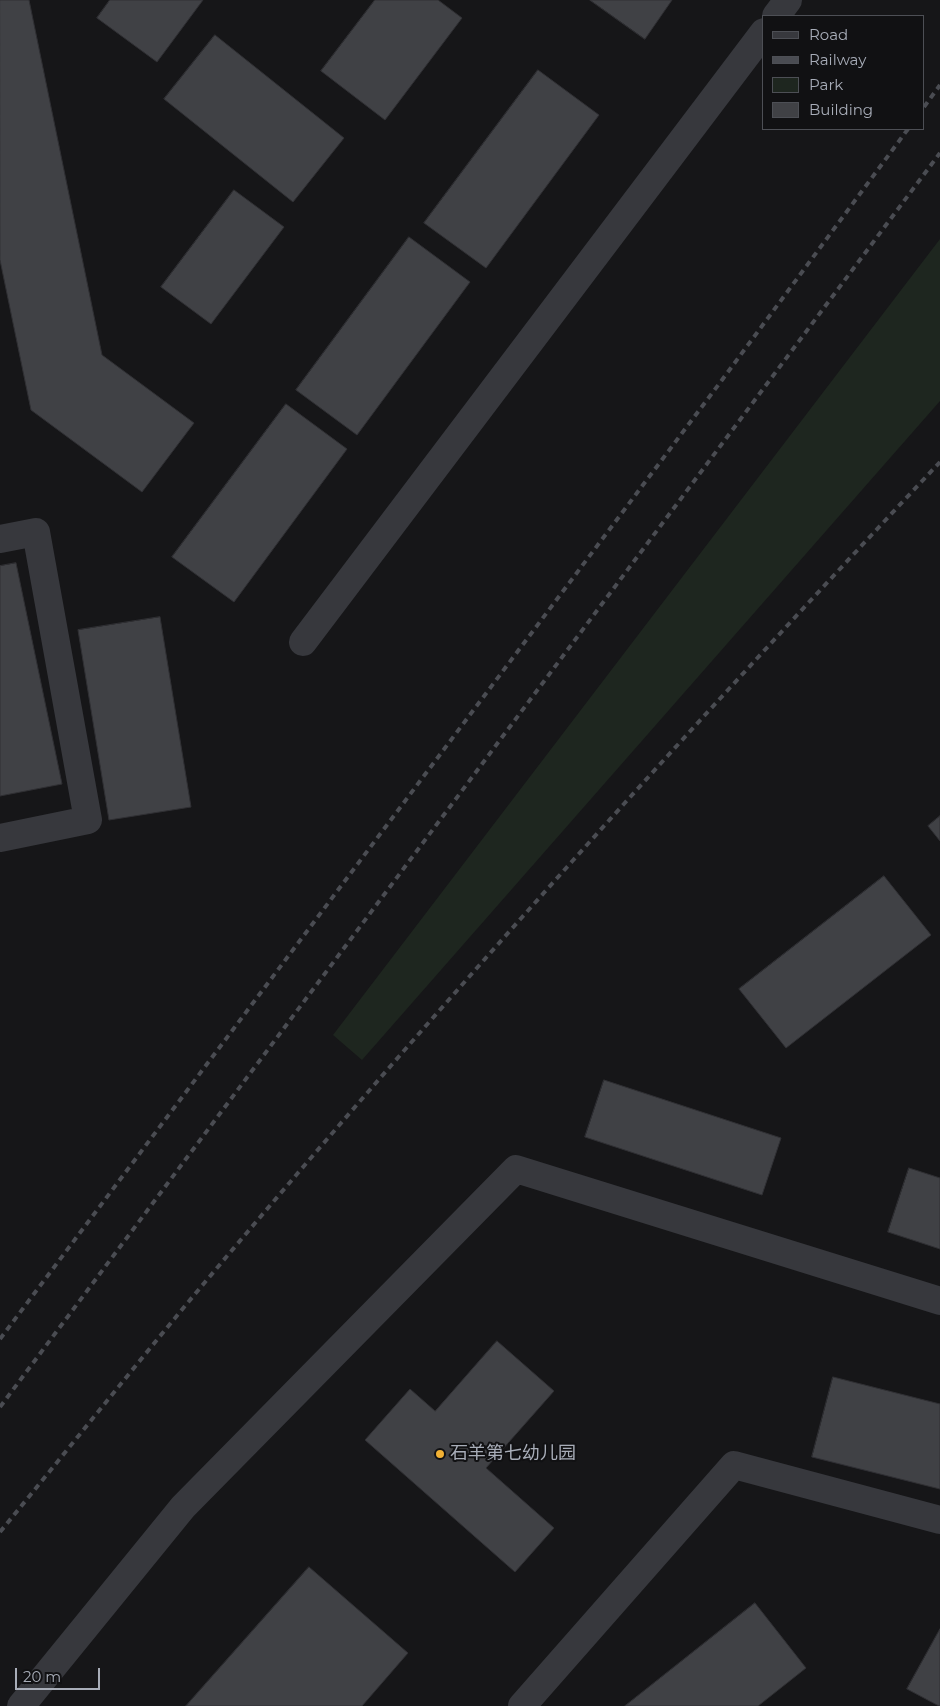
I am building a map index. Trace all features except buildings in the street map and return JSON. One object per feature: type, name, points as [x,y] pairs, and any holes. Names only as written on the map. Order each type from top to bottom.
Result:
[{"type":"street","points":[[777,15],[788,0]]},
{"type":"street","points":[[303,642],[762,35]]},
{"type":"street","points":[[0,539],[36,532],[88,820],[0,838]]},
{"type":"street","points":[[21,1706],[183,1507],[516,1169],[940,1301]]},
{"type":"street","points":[[522,1706],[734,1465],[940,1520]]},
{"type":"green space","points":[[940,239],[940,401],[362,1060],[333,1035]]},
{"type":"railway","points":[[925,106],[940,85]]},
{"type":"railway","points":[[0,1339],[722,380],[907,130]]},
{"type":"railway","points":[[0,1407],[940,153]]},
{"type":"railway","points":[[0,1532],[195,1294],[469,977],[655,769],[940,462]]},
{"type":"place","name":"石羊第七幼儿园","points":[[440,1454]]}]
